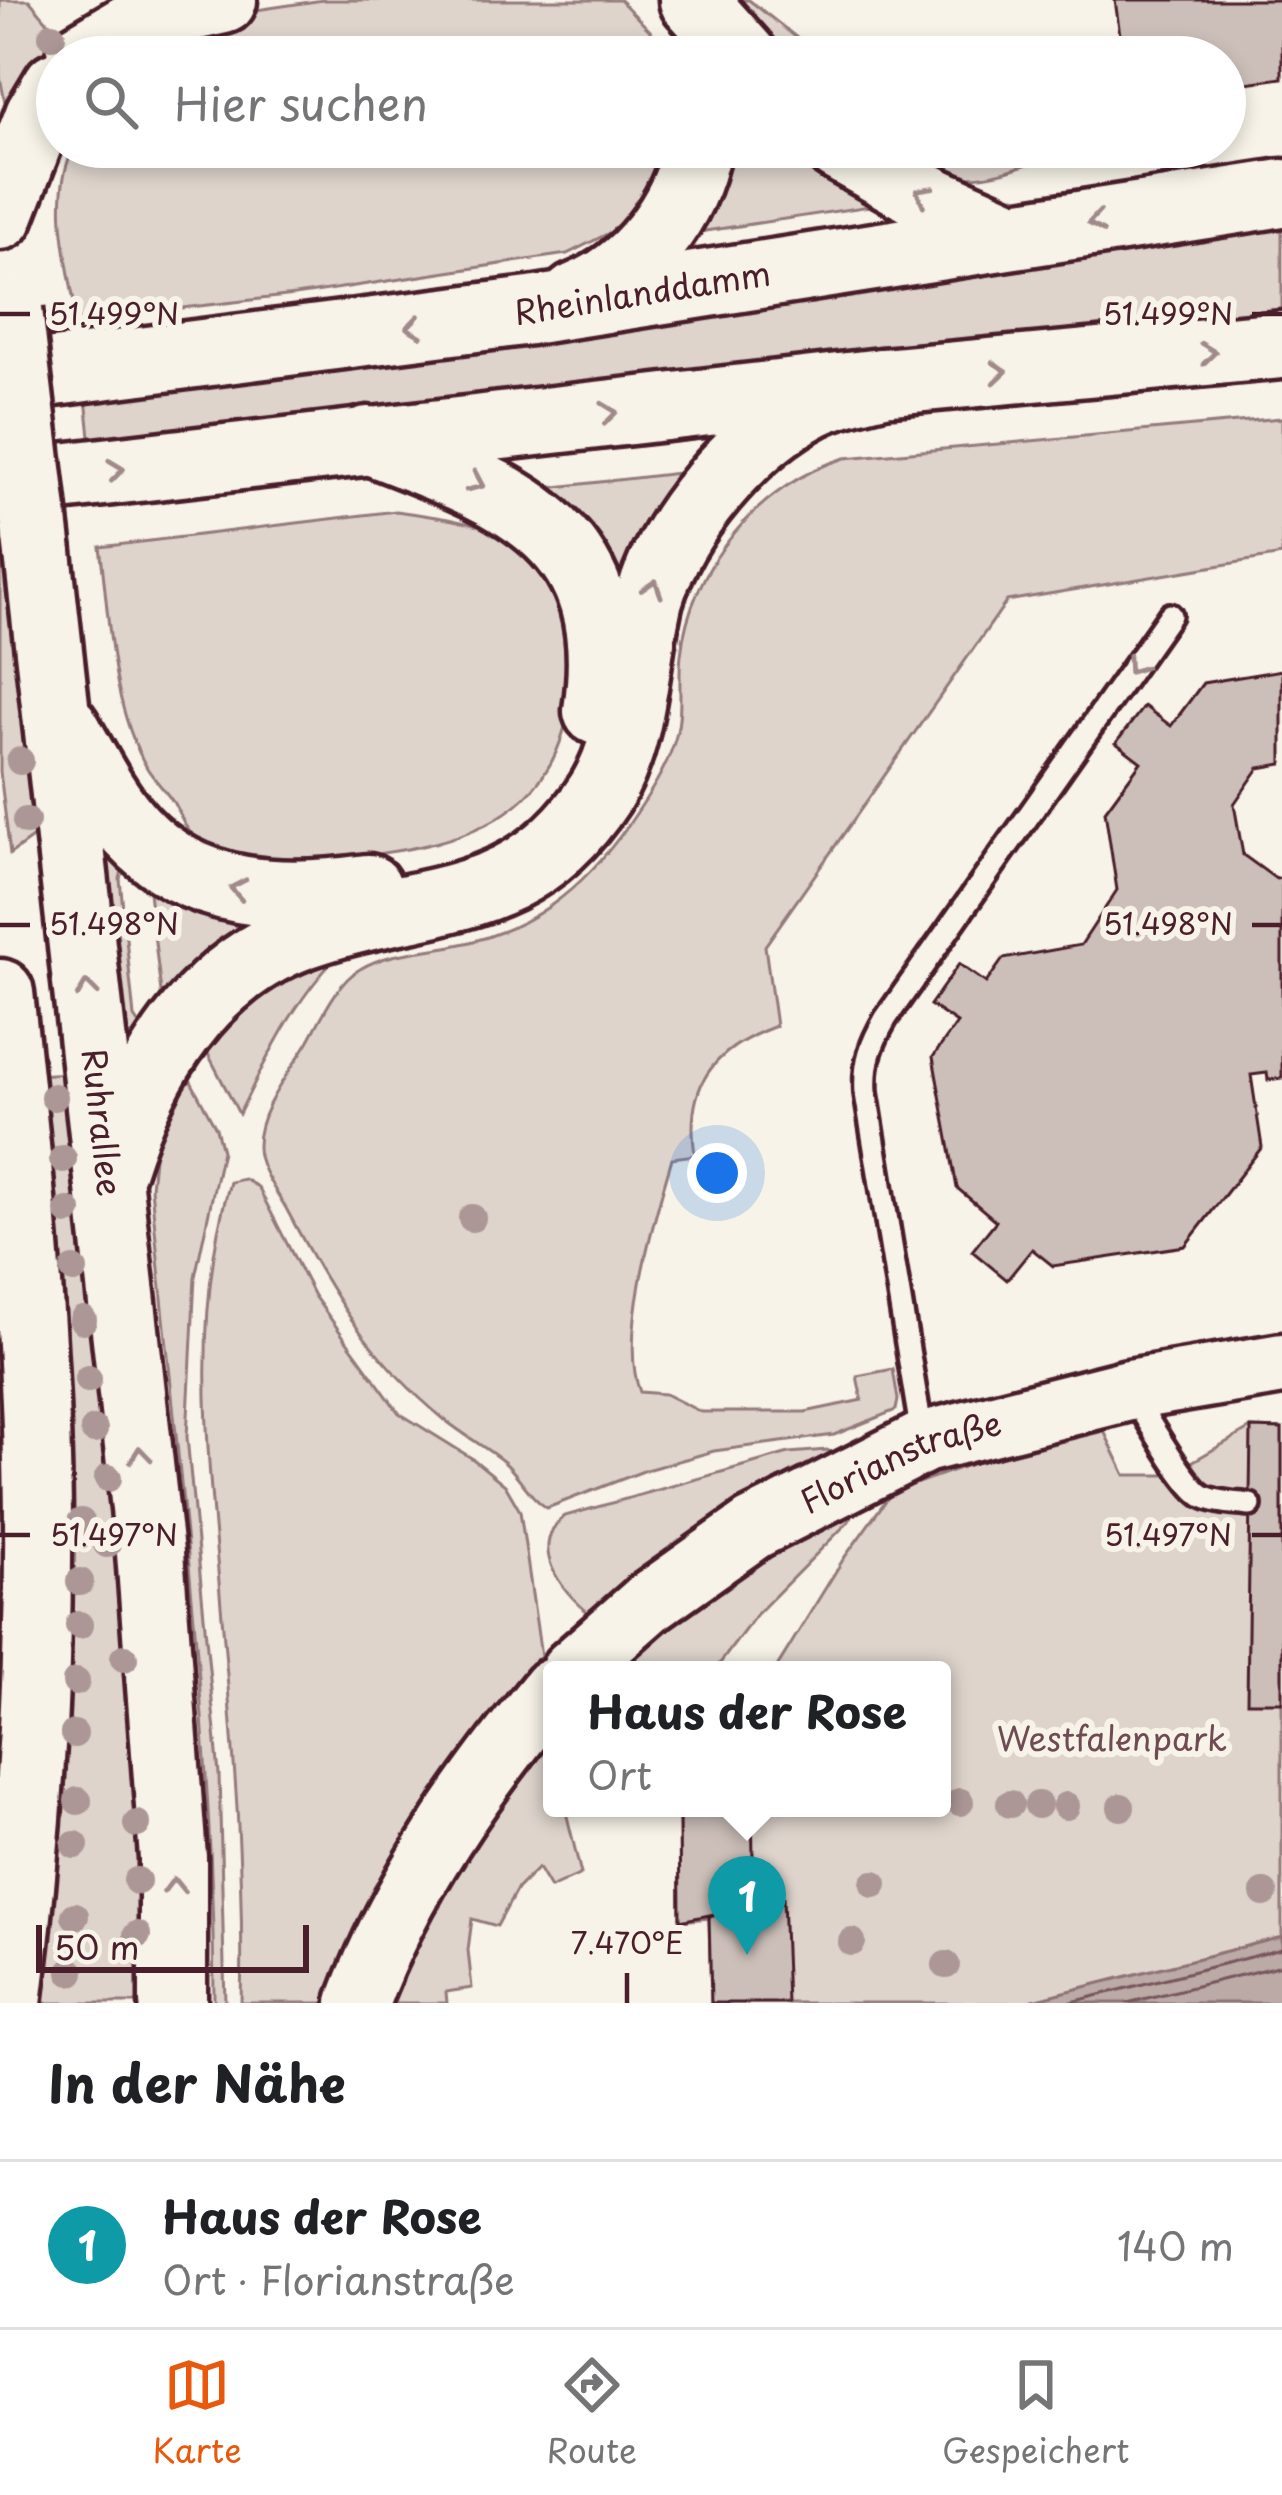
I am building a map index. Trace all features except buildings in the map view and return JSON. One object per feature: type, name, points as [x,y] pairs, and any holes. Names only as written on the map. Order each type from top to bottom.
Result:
[{"type":"main road","points":[[115,36],[146,17],[224,0]]},
{"type":"main road","points":[[648,0],[677,36]]},
{"type":"main road","points":[[693,0],[725,36]]},
{"type":"main road","points":[[3,259],[36,127]]},
{"type":"main road","points":[[530,311],[598,288],[629,266],[669,216],[691,168]]},
{"type":"main road","points":[[875,168],[1011,235]]},
{"type":"main road","name":"Rheinlanddamm","points":[[0,379],[530,311],[1282,193]]},
{"type":"main road","name":"Ruhrallee","points":[[3,259],[150,1553],[173,1858],[173,2003]]},
{"type":"main road","points":[[0,484],[882,382],[1282,345]]},
{"type":"main road","points":[[110,1189],[112,1167],[135,1105],[172,1036],[207,998],[252,962],[301,936],[488,890],[526,869],[572,833],[603,788],[622,743],[649,598],[681,528],[728,472],[786,420],[814,403],[882,382]]},
{"type":"main road","points":[[54,702],[98,783],[131,831],[181,870],[218,886],[287,895],[398,884],[496,854],[531,829],[556,801],[582,759],[596,714],[600,644],[597,620],[580,575],[547,528],[510,499],[368,440]]},
{"type":"main road","points":[[0,993],[21,1181],[36,1447],[22,1693],[21,1902],[8,2003]]},
{"type":"main road","points":[[0,1250],[30,1326]]},
{"type":"street","name":"Florianstraße","points":[[582,1661],[647,1604],[753,1529],[924,1442],[1129,1390],[1282,1364]]},
{"type":"street","points":[[358,2003],[386,1936],[437,1844],[543,1700]]},
{"type":"lane","points":[[924,1442],[866,1093],[869,1048],[1170,615]]},
{"type":"lane","points":[[1129,1390],[1182,1468],[1186,1484],[1206,1498],[1250,1504]]},
{"type":"green space","points":[[0,0],[29,0],[60,36],[36,36],[36,100],[12,138],[0,77]]},
{"type":"green space","points":[[323,0],[620,0],[655,36],[158,36],[196,19]]},
{"type":"green space","points":[[716,0],[749,0],[794,36],[747,36]]},
{"type":"green space","points":[[66,168],[669,168],[657,193],[621,227],[567,254],[295,295],[77,320],[62,188]]},
{"type":"green space","points":[[702,168],[847,168],[903,201],[666,237]]},
{"type":"green space","points":[[922,168],[1016,168],[983,176]]},
{"type":"green space","points":[[1282,222],[1282,320],[91,447],[86,398]]},
{"type":"green space","points":[[1282,418],[1282,555],[1007,601],[765,946],[776,1026],[735,1047],[707,1074],[694,1109],[695,1155],[672,1158],[636,1309],[634,1369],[640,1392],[665,1394],[701,1412],[805,1412],[862,1400],[857,1376],[893,1369],[896,1410],[834,1435],[714,1451],[646,1470],[547,1508],[504,1462],[419,1397],[374,1349],[321,1271],[261,1163],[259,1133],[269,1105],[337,992],[360,969],[380,960],[477,940],[529,919],[573,888],[611,848],[643,804],[672,748],[679,716],[681,655],[698,590],[734,533],[785,487],[845,458]]},
{"type":"green space","points":[[0,430],[46,828],[10,854],[0,772]]},
{"type":"green space","points":[[687,472],[622,592],[539,491],[547,488]]},
{"type":"green space","points":[[396,511],[492,531],[517,546],[539,572],[556,603],[571,672],[569,708],[545,774],[522,800],[481,827],[408,849],[279,862],[243,858],[208,845],[187,829],[147,768],[125,716],[113,660],[100,547]]},
{"type":"green space","points":[[94,820],[123,866],[120,879],[134,1017],[147,1036],[127,1084]]},
{"type":"green space","points":[[148,884],[281,912],[163,1009]]},
{"type":"green space","points":[[352,942],[301,1001],[239,1114],[203,1044],[221,1008]]},
{"type":"green space","points":[[180,1061],[216,1128],[222,1151],[195,1277],[187,1437],[219,1774],[225,2003],[214,2003],[200,1697],[151,1188],[158,1117]]},
{"type":"green space","points":[[70,1073],[125,1539],[150,2003],[31,2003],[34,1075]]},
{"type":"green space","points":[[244,1179],[258,1187],[314,1296],[399,1413],[505,1485],[520,1511],[542,1663],[346,2003],[241,2003],[236,1792],[206,1381],[218,1231],[230,1182]]},
{"type":"green space","name":"Westfalenpark","points":[[1251,1428],[1282,1429],[1282,2003],[711,2003],[709,1918],[680,1921],[679,1817],[951,1817],[951,1661],[781,1661],[844,1558],[892,1492],[974,1463],[1104,1431],[1125,1475],[1169,1475]]},
{"type":"green space","points":[[827,1450],[839,1456],[591,1615],[552,1568],[549,1542],[565,1516],[789,1453]]},
{"type":"green space","points":[[857,1505],[849,1521],[756,1615],[722,1661],[625,1661],[739,1562]]},
{"type":"green space","points":[[543,1744],[543,1817],[567,1817],[581,1874],[550,1888],[538,1868],[517,1889],[497,1926],[472,1919],[468,1950],[472,1988],[446,1992],[447,2003],[379,2003],[413,1921]]},
{"type":"water","points":[[1282,1937],[1282,2003],[1032,2003],[1033,2000]]},
{"type":"place","name":"Haus der Rose","points":[[747,1955]]}]
